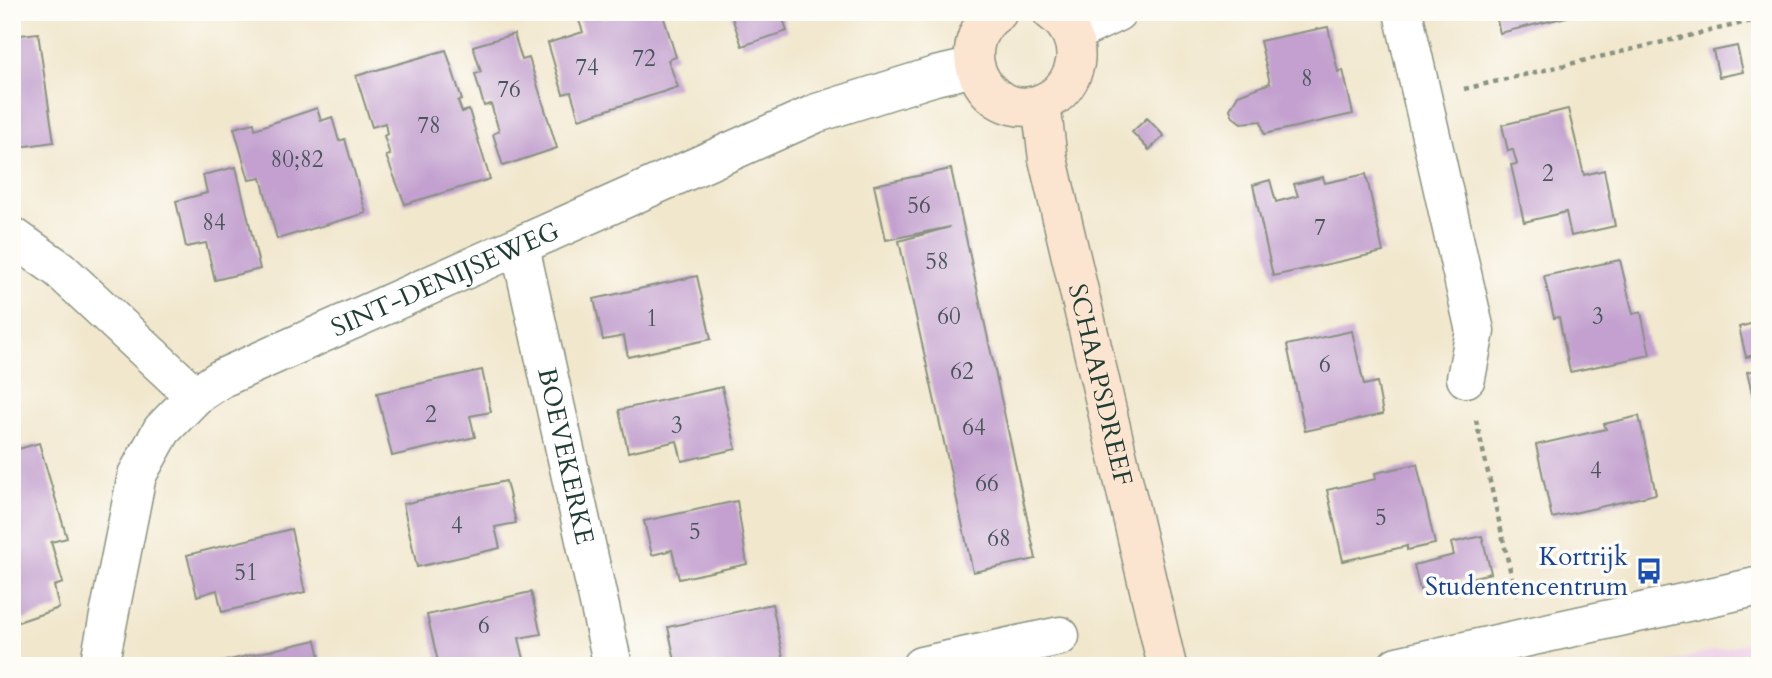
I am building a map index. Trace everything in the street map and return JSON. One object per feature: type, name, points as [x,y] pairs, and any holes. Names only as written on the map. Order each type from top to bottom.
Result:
[{"type":"street","points":[[998,12],[984,25],[977,38],[973,52],[975,67],[983,86],[998,99],[1016,106],[1041,104],[1059,93],[1073,72],[1075,46],[1062,23],[1117,12]]},
{"type":"street","points":[[1403,12],[1420,100],[1475,331],[1466,378]]},
{"type":"street","name":"SINT-DENIJSEWEG","points":[[99,666],[137,475],[162,430],[195,396],[222,379],[817,113],[935,76],[975,67]]},
{"type":"street","name":"SCHAAPSDREEF","points":[[1041,104],[1048,159],[1167,666]]},
{"type":"street","points":[[12,236],[59,269],[195,396]]},
{"type":"street","name":"BOEVEKERKE","points":[[520,247],[613,666]]},
{"type":"street","points":[[1397,666],[1760,586]]},
{"type":"street","points":[[920,666],[1060,636]]},
{"type":"path","points":[[1420,100],[1760,19]]},
{"type":"path","points":[[1466,378],[1526,638]]},
{"type":"shaded area","points":[[1760,640],[1760,666],[1662,666],[1701,653]]},
{"type":"building","points":[[576,12],[601,12],[604,19],[619,12],[662,12],[676,57],[668,60],[678,87],[579,119],[571,92],[563,94],[548,43],[583,32]]},
{"type":"building","points":[[730,12],[781,12],[787,31],[742,46]]},
{"type":"building","points":[[1495,12],[1583,12],[1583,13],[1500,33]]},
{"type":"building","points":[[1655,12],[1674,12],[1674,13],[1656,17]]},
{"type":"building","points":[[1328,27],[1338,72],[1343,70],[1353,114],[1264,134],[1261,121],[1241,123],[1233,117],[1230,109],[1238,95],[1270,83],[1260,41]]},
{"type":"building","points":[[38,33],[54,142],[12,148],[12,36]]},
{"type":"building","points":[[514,34],[522,60],[529,58],[557,148],[503,166],[493,134],[499,131],[491,104],[484,106],[475,74],[481,72],[473,46]]},
{"type":"building","points":[[1737,46],[1743,72],[1719,77],[1713,51]]},
{"type":"building","points":[[446,50],[462,100],[458,101],[462,112],[469,110],[490,179],[405,204],[386,156],[390,155],[384,136],[387,134],[385,123],[372,127],[356,76]]},
{"type":"building","points":[[317,108],[321,121],[332,117],[339,141],[345,139],[366,213],[277,239],[261,178],[249,180],[234,128],[254,123],[255,129]]},
{"type":"building","points":[[1568,109],[1584,175],[1604,170],[1615,226],[1571,236],[1566,212],[1524,222],[1511,165],[1517,164],[1513,150],[1508,151],[1502,125]]},
{"type":"building","points":[[1147,118],[1164,136],[1149,150],[1132,132]]},
{"type":"building","points":[[236,167],[260,269],[215,280],[206,243],[186,247],[176,201],[207,193],[203,175]]},
{"type":"building","points":[[951,169],[1036,559],[973,572],[899,241],[950,227],[886,240],[874,185]]},
{"type":"building","points":[[1366,174],[1383,252],[1273,276],[1253,185],[1270,180],[1276,202],[1298,196],[1294,184],[1323,177],[1325,183]]},
{"type":"building","points":[[1620,260],[1633,314],[1641,312],[1650,355],[1570,372],[1559,317],[1554,318],[1544,276]]},
{"type":"building","points":[[697,276],[711,339],[628,357],[624,336],[603,340],[594,299]]},
{"type":"building","points":[[1758,322],[1760,354],[1746,357],[1739,327]]},
{"type":"building","points":[[1352,331],[1364,385],[1377,382],[1383,414],[1305,431],[1287,345]]},
{"type":"building","points":[[1760,369],[1760,396],[1753,397],[1747,372]]},
{"type":"building","points":[[482,370],[491,412],[470,416],[475,437],[392,456],[377,393]]},
{"type":"building","points":[[722,387],[736,449],[682,461],[677,441],[628,452],[619,410]]},
{"type":"building","points":[[1639,416],[1656,494],[1552,518],[1536,445],[1606,429],[1604,424]]},
{"type":"building","points":[[39,443],[67,538],[51,542],[63,583],[54,586],[59,608],[12,624],[12,451]]},
{"type":"building","points":[[1417,464],[1435,544],[1407,550],[1407,546],[1343,561],[1327,490],[1376,479],[1375,473]]},
{"type":"building","points":[[506,481],[516,523],[495,527],[500,548],[417,567],[403,504]]},
{"type":"building","points":[[737,501],[747,564],[679,579],[672,550],[652,555],[644,521]]},
{"type":"building","points":[[291,529],[305,592],[222,612],[217,590],[197,596],[187,555]]},
{"type":"building","points":[[1482,536],[1491,573],[1420,590],[1414,565],[1454,555],[1451,543]]},
{"type":"building","points":[[531,592],[541,634],[519,638],[524,659],[495,666],[439,666],[427,615]]},
{"type":"building","points":[[772,604],[785,666],[676,666],[668,627]]},
{"type":"building","points":[[316,640],[322,666],[208,666],[208,665]]},
{"type":"place","name":"Kortrijk Studentencentrum","points":[[1649,571]]}]
